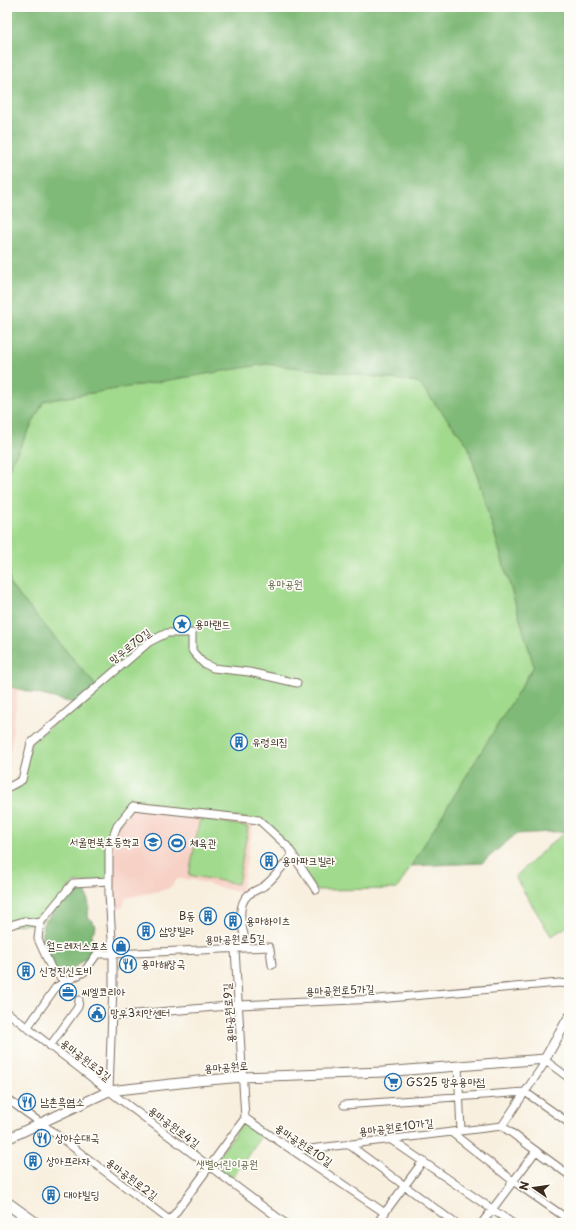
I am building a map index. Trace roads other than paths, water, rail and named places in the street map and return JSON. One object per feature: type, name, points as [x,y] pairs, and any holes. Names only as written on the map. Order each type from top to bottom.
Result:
[{"type":"main road","points":[[7,1203],[35,1223]]},
{"type":"street","name":"망우로70길","points":[[7,788],[22,780],[31,743],[149,642],[167,633],[192,633],[192,650],[203,664],[213,668],[249,672],[297,683]]},
{"type":"street","points":[[109,1091],[113,954],[109,895],[109,847],[117,826],[133,806],[259,820],[288,846],[316,890]]},
{"type":"street","points":[[247,948],[240,913],[244,900],[252,893],[266,885],[293,854]]},
{"type":"street","points":[[66,982],[52,970],[48,963],[39,941],[40,923],[73,883],[109,881]]},
{"type":"street","points":[[7,926],[24,921],[40,923]]},
{"type":"street","name":"용마공원로5길","points":[[113,954],[270,947],[272,965]]},
{"type":"street","name":"용마공원로9길","points":[[236,949],[243,1077]]},
{"type":"street","points":[[27,1028],[56,987],[84,972],[97,954],[113,954]]},
{"type":"street","name":"용마공원로5가길","points":[[112,1016],[239,1005],[378,1000],[559,983],[569,984]]},
{"type":"street","name":"용마공원로3길","points":[[50,1046],[78,1007],[78,1000]]},
{"type":"street","name":"용마공원로3길","points":[[7,1012],[109,1091]]},
{"type":"street","points":[[569,1018],[545,1060],[502,1126],[569,1175]]},
{"type":"street","points":[[545,1060],[569,1078]]},
{"type":"street","name":"용마공원로","points":[[7,1139],[109,1091],[243,1077],[383,1072],[545,1060]]},
{"type":"street","points":[[458,1066],[461,1131]]},
{"type":"street","points":[[170,1222],[245,1118],[243,1077]]},
{"type":"street","name":"용마공원로4길","points":[[109,1091],[285,1223]]},
{"type":"street","points":[[344,1105],[524,1092],[569,1123]]},
{"type":"street","name":"용마공원로2길","points":[[7,1099],[41,1123],[170,1222]]},
{"type":"street","name":"용마공원로10길","points":[[245,1118],[385,1213]]},
{"type":"street","name":"용마공원로10가길","points":[[294,1151],[502,1126]]},
{"type":"street","points":[[451,1132],[514,1181],[569,1220]]},
{"type":"street","points":[[390,1139],[512,1223]]},
{"type":"street","points":[[348,1144],[455,1223]]},
{"type":"street","points":[[482,1223],[536,1151]]},
{"type":"street","points":[[377,1223],[423,1161]]},
{"type":"place","name":"용마랜드","points":[[182,624]]},
{"type":"place","name":"유령의집","points":[[239,742]]},
{"type":"place","name":"서울면북초등학교","points":[[153,842]]},
{"type":"place","name":"체육관","points":[[177,843]]},
{"type":"place","name":"용마파크빌라","points":[[269,861]]},
{"type":"place","name":"B동","points":[[208,916]]},
{"type":"place","name":"용마하이츠","points":[[233,921]]},
{"type":"place","name":"삼양빌라","points":[[146,931]]},
{"type":"place","name":"월드레저스포츠","points":[[121,946]]},
{"type":"place","name":"용마해장국","points":[[128,964]]},
{"type":"place","name":"신경진신도비","points":[[26,971]]},
{"type":"place","name":"씨엘코리아","points":[[68,992]]},
{"type":"place","name":"망우3치안센터","points":[[97,1013]]},
{"type":"place","name":"GS25 망우용마점","points":[[393,1082]]},
{"type":"place","name":"남촌흑염소","points":[[27,1102]]},
{"type":"place","name":"상아순대국","points":[[42,1138]]},
{"type":"place","name":"상아프라자","points":[[33,1161]]},
{"type":"place","name":"대야빌딩","points":[[51,1195]]},
{"type":"park label","name":"용마공원","points":[[285,584]]},
{"type":"park label","name":"샛별어린이공원","points":[[227,1164]]}]
